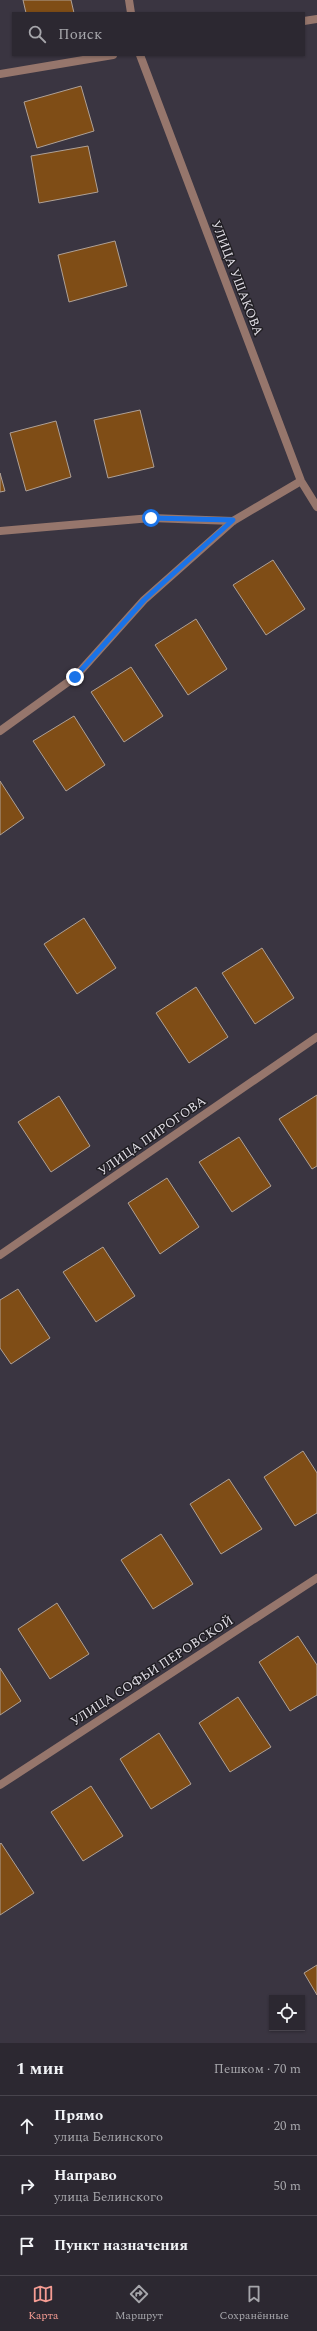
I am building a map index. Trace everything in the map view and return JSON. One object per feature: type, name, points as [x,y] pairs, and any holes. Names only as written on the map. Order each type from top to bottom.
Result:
[{"type":"street","points":[[129,0],[131,12]]},
{"type":"street","points":[[305,21],[317,19]]},
{"type":"street","points":[[0,74],[107,56]]},
{"type":"street","name":"УЛИЦА УШАКОВА","points":[[140,56],[301,481],[317,507]]},
{"type":"street","points":[[0,731],[75,677],[144,600],[233,520],[301,481]]},
{"type":"street","points":[[0,531],[151,518],[233,520]]},
{"type":"street","name":"УЛИЦА ПИРОГОВА","points":[[0,1255],[317,1037]]},
{"type":"street","name":"УЛИЦА СОФЬИ ПЕРОВСКОЙ","points":[[0,1785],[317,1578]]},
{"type":"building","points":[[23,0],[71,0],[74,12],[26,12]]},
{"type":"building","points":[[81,86],[94,131],[37,148],[24,102]]},
{"type":"building","points":[[88,146],[98,192],[39,203],[31,156]]},
{"type":"building","points":[[115,241],[127,286],[69,302],[58,255]]},
{"type":"building","points":[[140,410],[154,467],[108,478],[94,420]]},
{"type":"building","points":[[56,421],[71,477],[26,491],[10,433]]},
{"type":"building","points":[[0,473],[5,491],[0,492]]},
{"type":"building","points":[[273,560],[305,609],[266,635],[233,585]]},
{"type":"building","points":[[196,619],[227,669],[188,695],[155,645]]},
{"type":"building","points":[[131,667],[163,716],[124,742],[91,692]]},
{"type":"building","points":[[74,716],[105,765],[66,791],[33,741]]},
{"type":"building","points":[[0,781],[24,818],[0,835]]},
{"type":"building","points":[[84,918],[116,968],[77,994],[44,944]]},
{"type":"building","points":[[262,948],[294,998],[255,1024],[222,973]]},
{"type":"building","points":[[196,987],[228,1037],[189,1063],[156,1013]]},
{"type":"building","points":[[317,1095],[317,1166],[312,1169],[279,1119]]},
{"type":"building","points":[[59,1096],[90,1146],[51,1172],[18,1122]]},
{"type":"building","points":[[239,1137],[271,1186],[232,1212],[199,1162]]},
{"type":"building","points":[[167,1178],[199,1227],[160,1254],[128,1203]]},
{"type":"building","points":[[103,1247],[135,1296],[96,1322],[63,1272]]},
{"type":"building","points":[[18,1289],[50,1338],[11,1364],[0,1348],[0,1300]]},
{"type":"building","points":[[303,1451],[317,1473],[317,1513],[295,1526],[264,1477]]},
{"type":"building","points":[[229,1479],[262,1529],[221,1554],[190,1504]]},
{"type":"building","points":[[161,1534],[193,1584],[153,1609],[121,1560]]},
{"type":"building","points":[[57,1603],[89,1654],[50,1679],[18,1629]]},
{"type":"building","points":[[298,1636],[317,1665],[317,1695],[290,1711],[259,1662]]},
{"type":"building","points":[[0,1668],[21,1701],[0,1715]]},
{"type":"building","points":[[238,1697],[271,1747],[230,1772],[199,1723]]},
{"type":"building","points":[[159,1733],[191,1784],[151,1809],[120,1759]]},
{"type":"building","points":[[91,1786],[123,1836],[83,1861],[51,1812]]},
{"type":"building","points":[[1,1843],[34,1893],[0,1915],[0,1844]]},
{"type":"building","points":[[317,1965],[317,1995],[304,1973]]},
{"type":"route","points":[[75,677],[144,600],[233,520],[151,518]]}]
